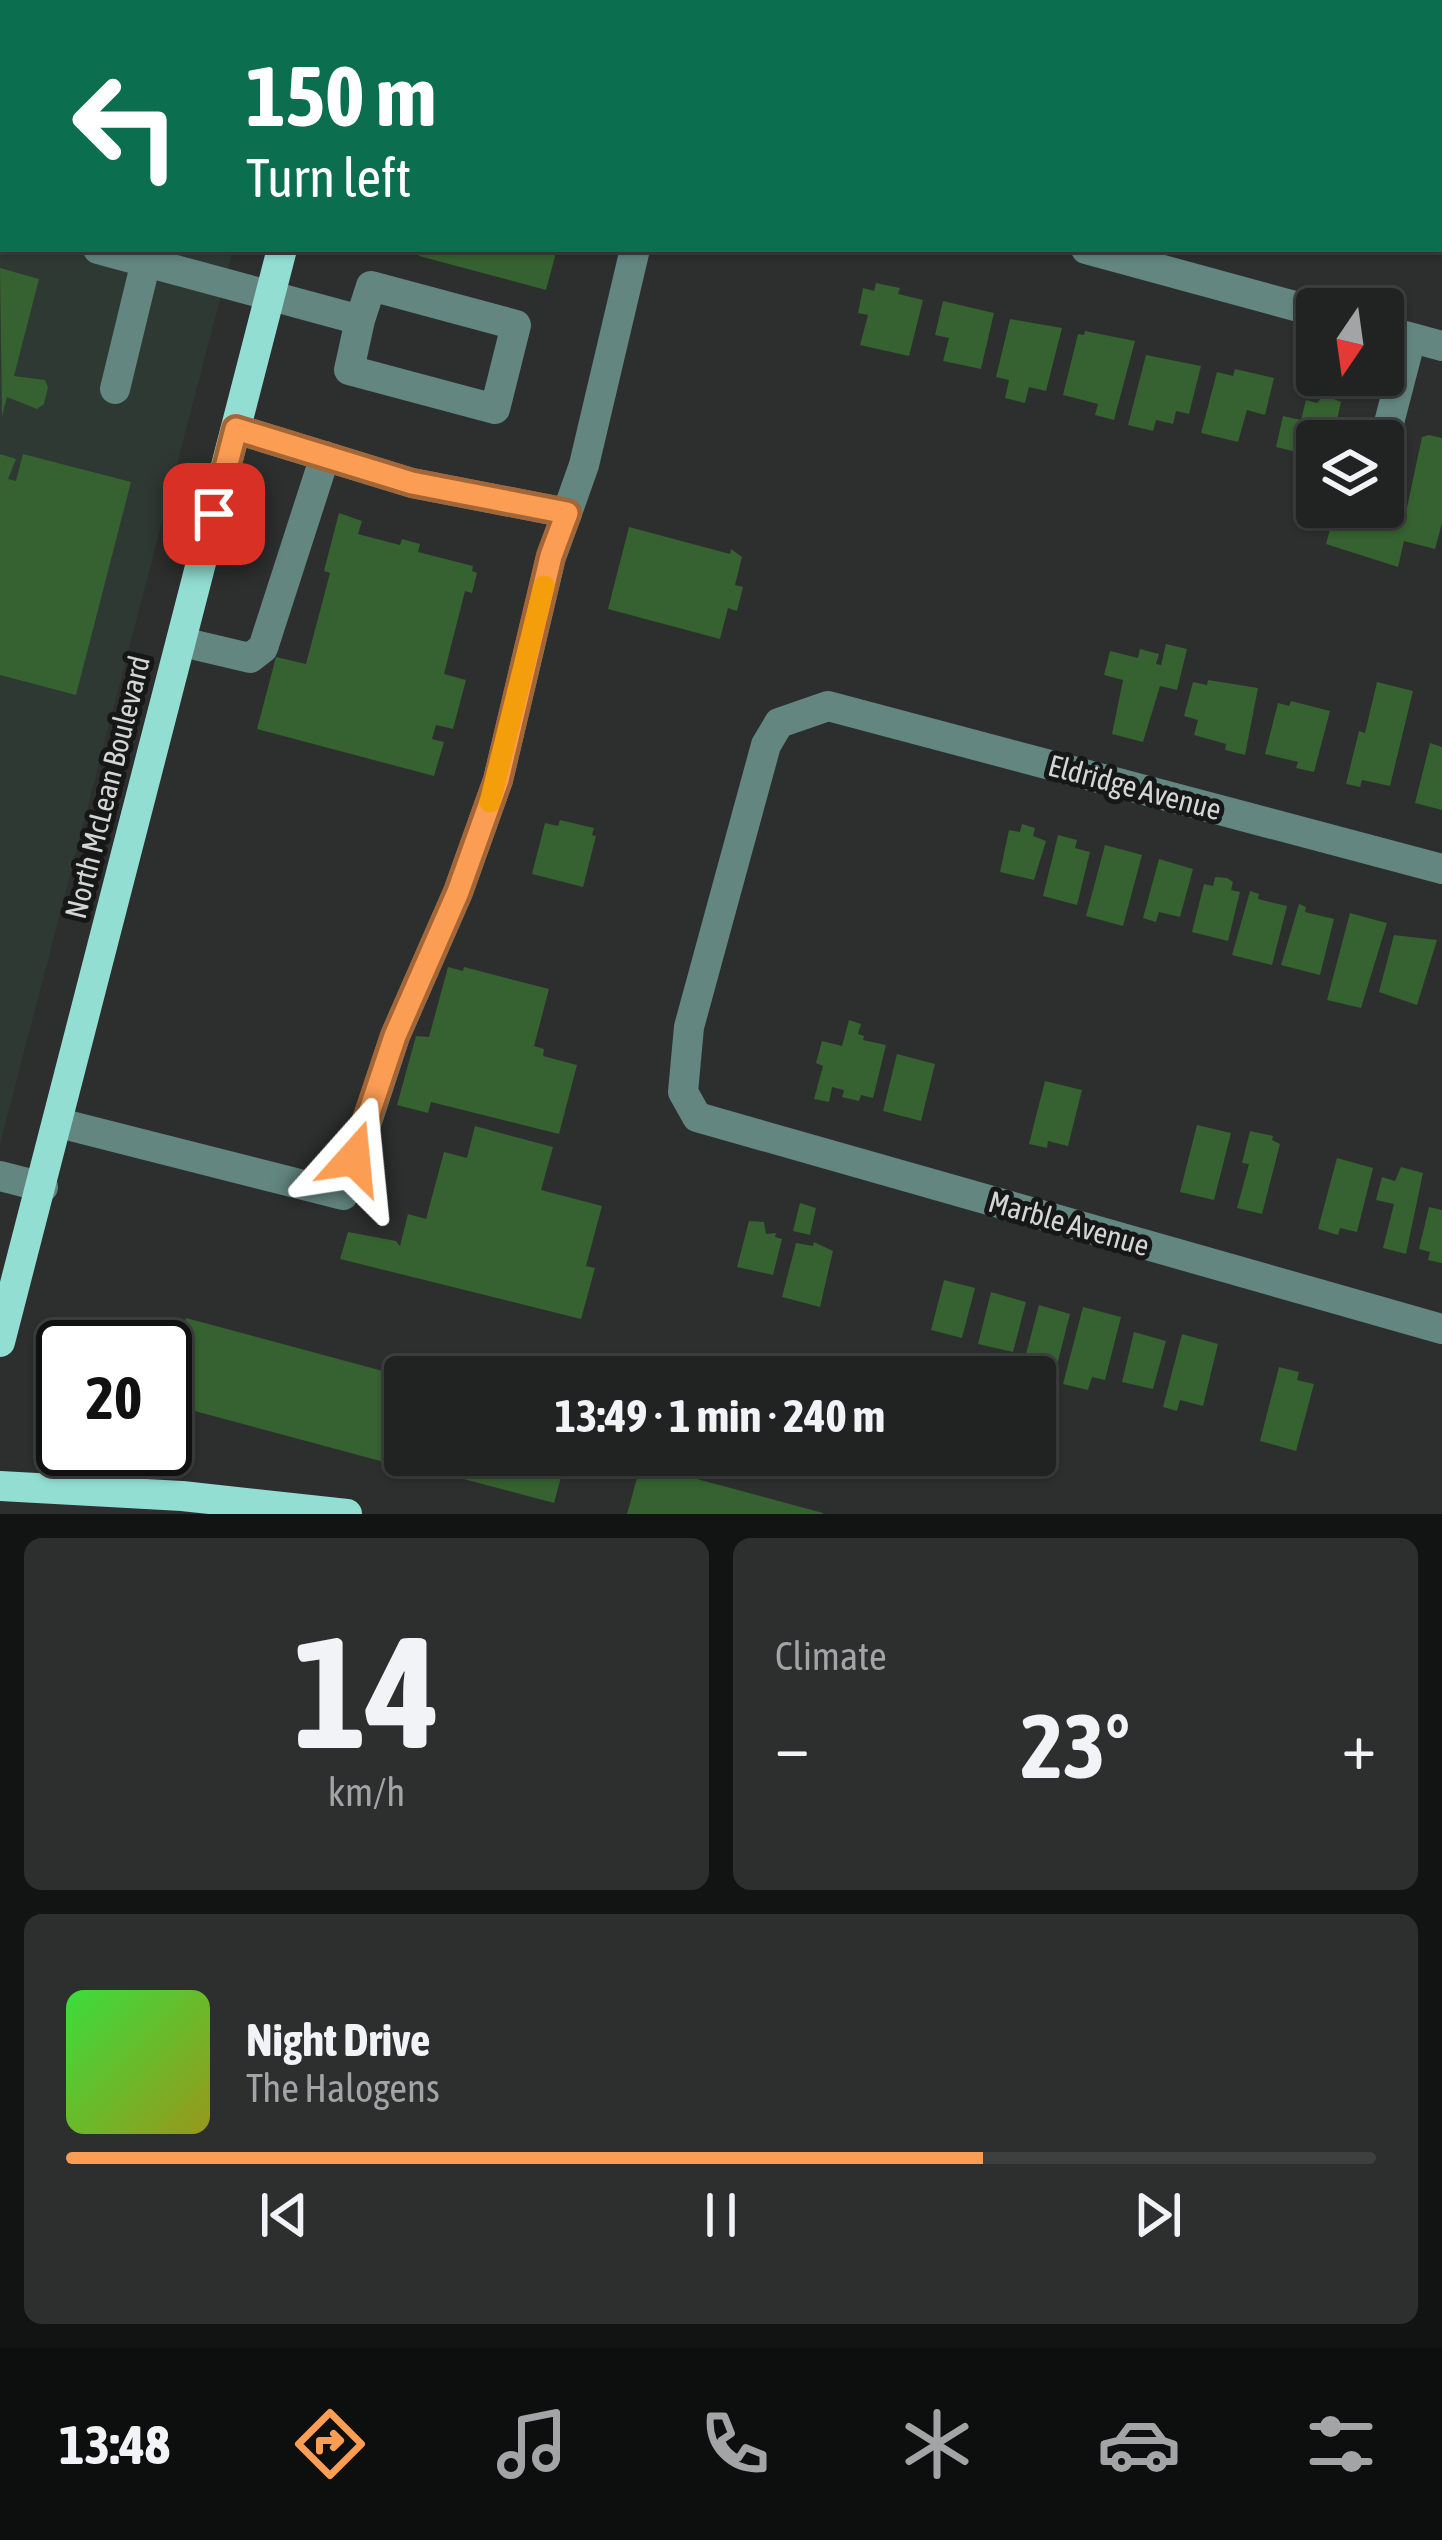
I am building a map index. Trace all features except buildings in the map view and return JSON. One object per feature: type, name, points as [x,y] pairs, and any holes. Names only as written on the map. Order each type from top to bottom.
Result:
[{"type":"main road","name":"North McLean Boulevard","points":[[0,1342],[281,252]]},
{"type":"main road","points":[[0,1486],[182,1496],[347,1514]]},
{"type":"street","points":[[59,1123],[343,1195],[395,1036],[458,892],[498,780],[551,556],[584,466],[634,252]]},
{"type":"street","points":[[1097,252],[1296,306]]},
{"type":"street","points":[[115,388],[147,255],[360,320]]},
{"type":"street","points":[[371,286],[516,325],[495,410],[349,370],[360,320],[371,286]]},
{"type":"street","points":[[1404,336],[1442,346]]},
{"type":"street","points":[[236,429],[412,483],[567,513]]},
{"type":"street","points":[[182,642],[250,658],[263,648],[326,457]]},
{"type":"street","name":"Eldridge Avenue","points":[[697,1117],[682,1092],[689,1027],[766,745],[778,723],[828,706],[1442,869]]},
{"type":"street","name":"Marble Avenue","points":[[697,1117],[1442,1329]]},
{"type":"street","points":[[0,1176],[43,1187]]},
{"type":"shaded area","points":[[0,252],[232,252],[0,1144]]},
{"type":"slow traffic","points":[[490,802],[544,586]]},
{"type":"route","points":[[214,514],[236,429],[412,483],[567,513],[551,556],[498,780],[458,892],[395,1036],[354,1158]]}]
